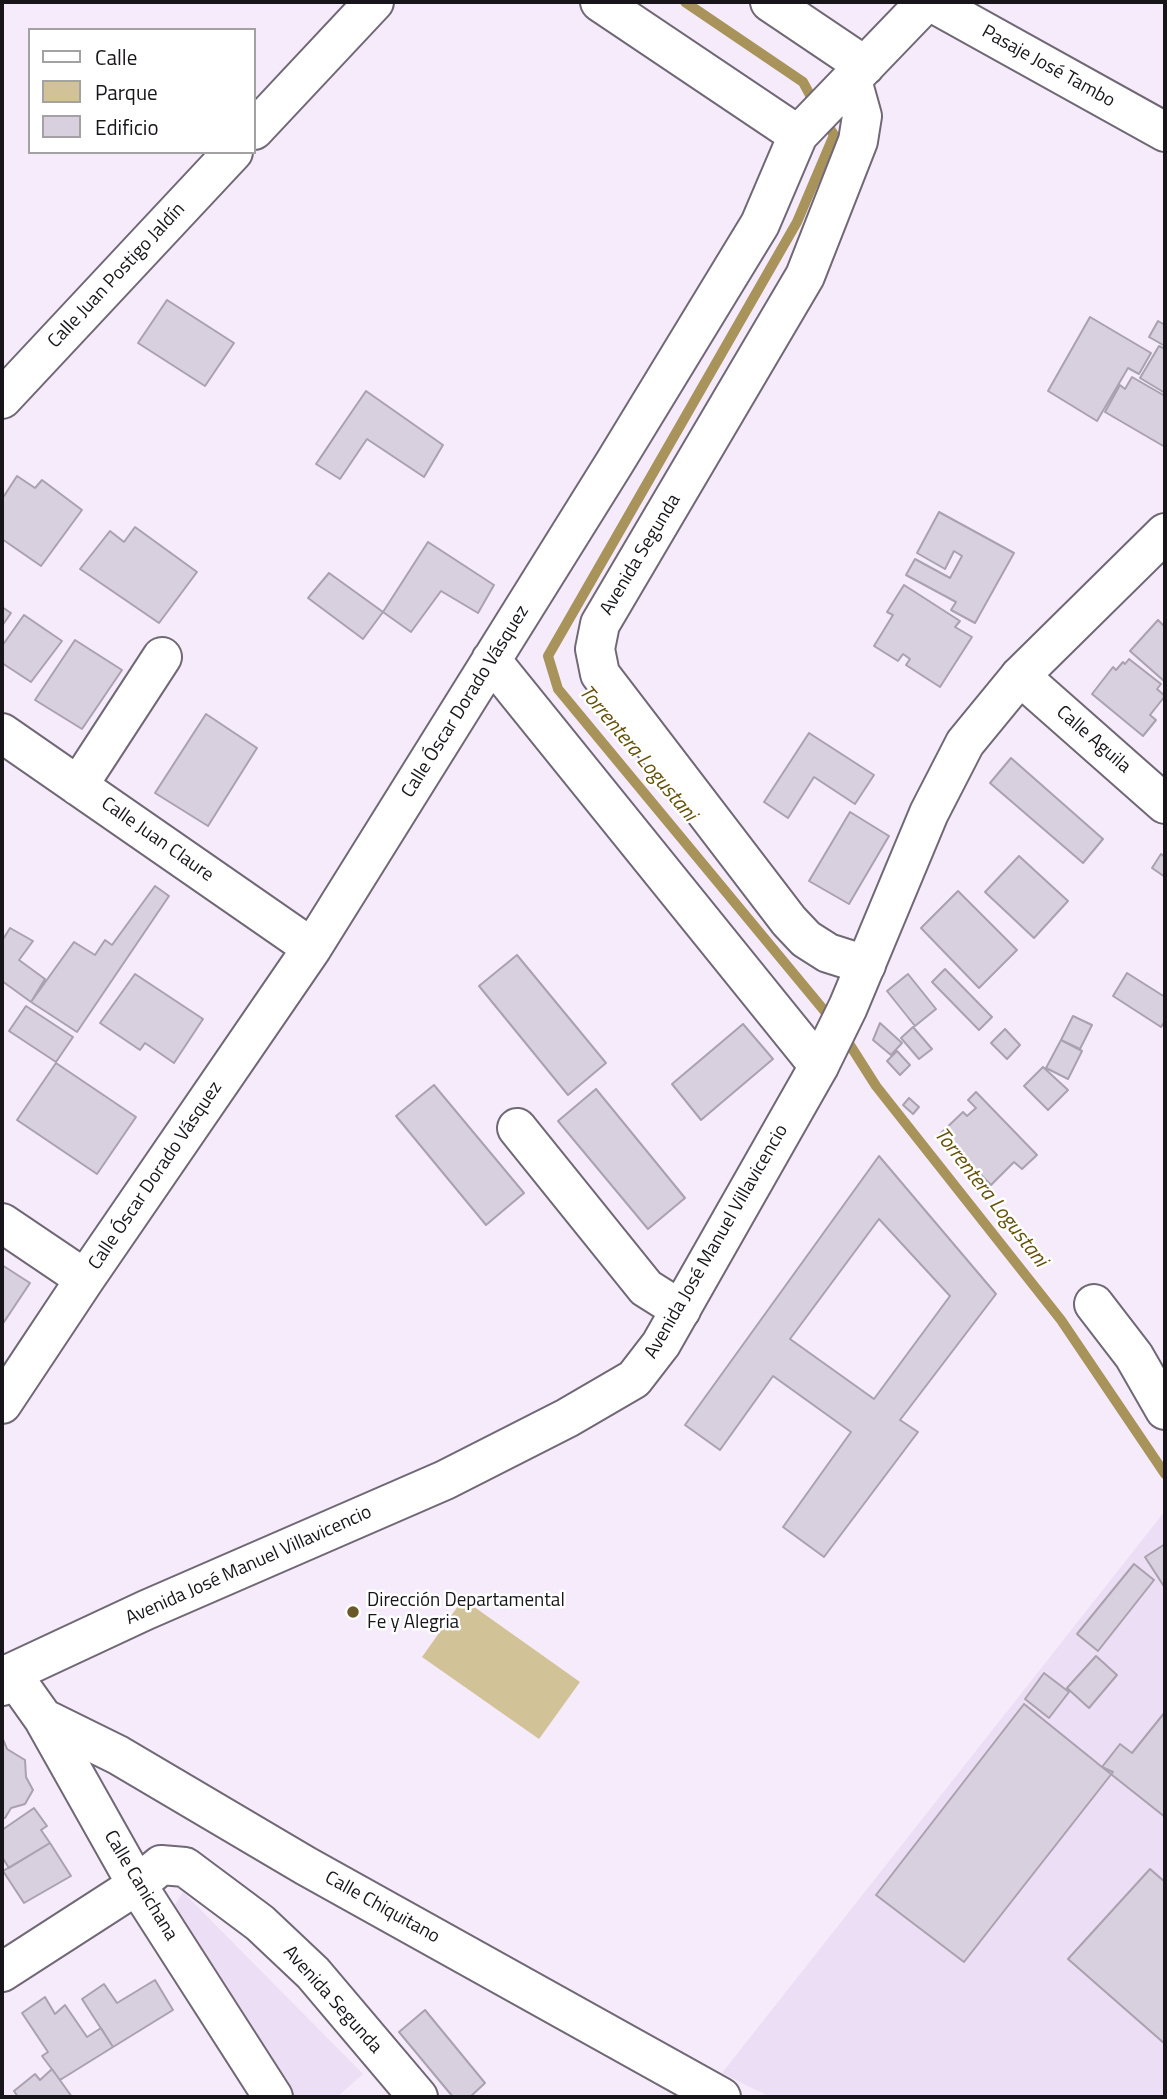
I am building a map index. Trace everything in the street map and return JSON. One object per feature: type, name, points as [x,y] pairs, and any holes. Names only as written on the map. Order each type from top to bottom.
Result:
[{"type":"street","points":[[256,128],[374,2]]},
{"type":"street","points":[[600,2],[833,100]]},
{"type":"street","points":[[770,2],[833,100]]},
{"type":"street","name":"Calle Óscar Dorado Vásquez","points":[[2,1405],[312,948],[615,462],[833,100],[926,2]]},
{"type":"street","name":"Pasaje José Tambo","points":[[932,2],[1165,132]]},
{"type":"street","name":"Avenida Segunda","points":[[833,100],[862,116],[858,141],[806,276],[600,624],[595,649],[600,674],[789,921],[806,939],[828,953],[866,965]]},
{"type":"street","name":"Calle Juan Postigo Jaldín","points":[[2,399],[231,154]]},
{"type":"street","name":"Avenida José Manuel Villavicencio","points":[[5,1675],[146,1610],[445,1480],[567,1418],[634,1379],[661,1344],[681,1310],[825,1054],[848,1007],[929,813],[965,743],[1020,676],[1165,533]]},
{"type":"street","points":[[78,786],[162,657]]},
{"type":"street","points":[[491,660],[825,1054]]},
{"type":"street","name":"Calle Aguila","points":[[1020,676],[1165,804]]},
{"type":"street","name":"Calle Juan Claure","points":[[2,733],[312,948]]},
{"type":"street","points":[[517,1128],[646,1288],[681,1310]]},
{"type":"street","points":[[2,1223],[85,1279]]},
{"type":"street","points":[[1094,1304],[1134,1356],[1165,1410]]},
{"type":"street","name":"Calle Canichana","points":[[5,1675],[43,1718],[137,1885],[273,2097]]},
{"type":"street","name":"Calle Chiquitano","points":[[43,1718],[118,1755],[306,1866],[721,2097]]},
{"type":"street","name":"Avenida Segunda","points":[[2,1972],[137,1885],[161,1865],[185,1867],[260,1923],[313,1973],[418,2097]]},
{"type":"shaded area","points":[[1165,1511],[1165,2097],[770,2097],[722,2073]]},
{"type":"shaded area","points":[[183,1892],[363,2074],[337,2097],[293,2097],[170,1913]]},
{"type":"green space","points":[[463,1599],[580,1682],[539,1739],[422,1657]]},
{"type":"building","points":[[167,300],[234,343],[205,386],[138,343]]},
{"type":"building","points":[[1090,317],[1151,353],[1139,374],[1128,368],[1097,421],[1048,391]]},
{"type":"building","points":[[1158,321],[1165,325],[1165,346],[1149,337]]},
{"type":"building","points":[[1159,346],[1165,349],[1165,393],[1140,378]]},
{"type":"building","points":[[1132,377],[1165,396],[1165,447],[1105,412],[1120,385],[1125,389]]},
{"type":"building","points":[[366,391],[443,445],[424,477],[367,439],[340,479],[316,464]]},
{"type":"building","points":[[17,476],[35,488],[42,480],[82,510],[41,566],[2,539],[2,495],[4,496]]},
{"type":"building","points":[[939,512],[1014,553],[975,623],[951,610],[956,602],[906,575],[915,559],[950,578],[962,556],[954,551],[945,569],[917,553]]},
{"type":"building","points":[[135,527],[197,572],[159,623],[80,569],[110,531],[124,542]]},
{"type":"building","points":[[428,542],[494,585],[478,613],[441,591],[411,632],[383,612]]},
{"type":"building","points":[[329,573],[383,612],[363,639],[308,598]]},
{"type":"building","points":[[904,585],[960,621],[955,627],[972,637],[940,687],[906,665],[910,659],[903,654],[898,661],[874,646],[893,615],[887,612]]},
{"type":"building","points":[[2,607],[11,613],[2,626]]},
{"type":"building","points":[[24,615],[62,641],[31,682],[2,663],[2,646]]},
{"type":"building","points":[[1158,620],[1165,627],[1164,681],[1130,651]]},
{"type":"building","points":[[75,640],[122,670],[82,729],[35,700]]},
{"type":"building","points":[[1129,659],[1161,684],[1157,689],[1165,696],[1150,715],[1156,720],[1143,736],[1092,694],[1113,667],[1116,670]]},
{"type":"building","points":[[206,714],[257,748],[208,826],[155,793]]},
{"type":"building","points":[[809,733],[874,775],[855,804],[814,777],[788,818],[764,802]]},
{"type":"building","points":[[1011,758],[1103,839],[1083,863],[990,783]]},
{"type":"building","points":[[850,812],[889,836],[849,904],[809,881]]},
{"type":"building","points":[[1161,854],[1165,857],[1165,877],[1152,868]]},
{"type":"building","points":[[1019,856],[1068,901],[1034,938],[985,892]]},
{"type":"building","points":[[155,886],[169,896],[77,1032],[31,1002],[74,942],[95,955],[105,940],[112,945]]},
{"type":"building","points":[[958,891],[1017,950],[979,988],[921,928]]},
{"type":"building","points":[[10,928],[33,941],[19,960],[45,979],[31,1002],[2,981],[2,941]]},
{"type":"building","points":[[517,955],[606,1063],[568,1095],[479,986]]},
{"type":"building","points":[[945,969],[992,1017],[979,1030],[932,982]]},
{"type":"building","points":[[1127,973],[1165,997],[1165,1021],[1161,1027],[1113,996]]},
{"type":"building","points":[[135,974],[203,1019],[174,1063],[145,1043],[140,1050],[100,1023]]},
{"type":"building","points":[[908,974],[936,1009],[915,1026],[887,991]]},
{"type":"building","points":[[26,1006],[73,1037],[56,1062],[9,1031]]},
{"type":"building","points":[[1073,1016],[1092,1025],[1080,1049],[1061,1040]]},
{"type":"building","points":[[880,1023],[902,1043],[891,1055],[873,1040]]},
{"type":"building","points":[[743,1024],[773,1059],[701,1120],[672,1084]]},
{"type":"building","points":[[913,1027],[932,1049],[919,1059],[901,1038]]},
{"type":"building","points":[[1005,1029],[1020,1045],[1007,1059],[991,1043]]},
{"type":"building","points":[[1061,1040],[1082,1051],[1068,1079],[1046,1068]]},
{"type":"building","points":[[897,1051],[910,1065],[900,1075],[887,1061]]},
{"type":"building","points":[[56,1063],[136,1117],[97,1174],[17,1120]]},
{"type":"building","points":[[1043,1067],[1068,1090],[1048,1110],[1024,1086]]},
{"type":"building","points":[[434,1085],[524,1193],[486,1225],[396,1116]]},
{"type":"building","points":[[596,1089],[685,1198],[648,1229],[558,1121]]},
{"type":"building","points":[[976,1092],[1037,1155],[1022,1169],[1014,1162],[991,1185],[940,1134],[963,1112],[967,1116],[976,1108],[968,1100]]},
{"type":"building","points":[[909,1098],[919,1107],[913,1114],[903,1105]]},
{"type":"building","points":[[879,1156],[996,1294],[900,1420],[918,1432],[824,1557],[783,1527],[851,1432],[773,1376],[720,1450],[685,1425]],"holes":[[[879,1219],[950,1296],[874,1399],[790,1339]]]},
{"type":"building","points":[[2,1265],[30,1283],[2,1325]]},
{"type":"building","points":[[1165,1544],[1165,1588],[1145,1557]]},
{"type":"building","points":[[1134,1564],[1154,1580],[1098,1651],[1077,1634]]},
{"type":"building","points":[[1096,1656],[1117,1675],[1089,1708],[1067,1688]]},
{"type":"building","points":[[1044,1673],[1069,1692],[1049,1718],[1025,1699]]},
{"type":"building","points":[[1024,1704],[1102,1767],[1113,1772],[964,1962],[876,1895]]},
{"type":"building","points":[[1165,1712],[1165,1817],[1102,1767],[1120,1744],[1132,1753]]},
{"type":"building","points":[[2,1737],[7,1749],[25,1760],[26,1777],[33,1790],[25,1804],[11,1808],[5,1818],[2,1818]]},
{"type":"building","points":[[34,1808],[47,1826],[41,1830],[50,1843],[9,1868],[2,1857],[2,1830]]},
{"type":"building","points":[[50,1843],[71,1876],[24,1903],[3,1871]]},
{"type":"building","points":[[1150,1869],[1165,1882],[1165,2044],[1068,1959]]},
{"type":"building","points":[[155,1980],[173,2010],[113,2047],[82,1999],[104,1984],[117,2003]]},
{"type":"building","points":[[45,1997],[55,2014],[65,2005],[87,2037],[101,2028],[113,2047],[60,2080],[42,2056],[48,2052],[22,2013]]},
{"type":"building","points":[[425,2010],[485,2083],[470,2097],[453,2097],[399,2032]]},
{"type":"building","points":[[52,2069],[72,2097],[18,2097],[14,2091],[35,2074],[40,2080]]},
{"type":"waterway","name":"Torrentera Logustani","points":[[685,2],[803,82],[816,106]]},
{"type":"waterway","name":"Torrentera Logustani","points":[[824,119],[834,135],[797,222],[548,656],[558,689],[832,1020]]},
{"type":"waterway","name":"Torrentera Logustani","points":[[843,1034],[876,1086],[1061,1320],[1165,1474]]},
{"type":"place","name":"Dirección Departamental Fe y Alegria","points":[[353,1612]]}]
